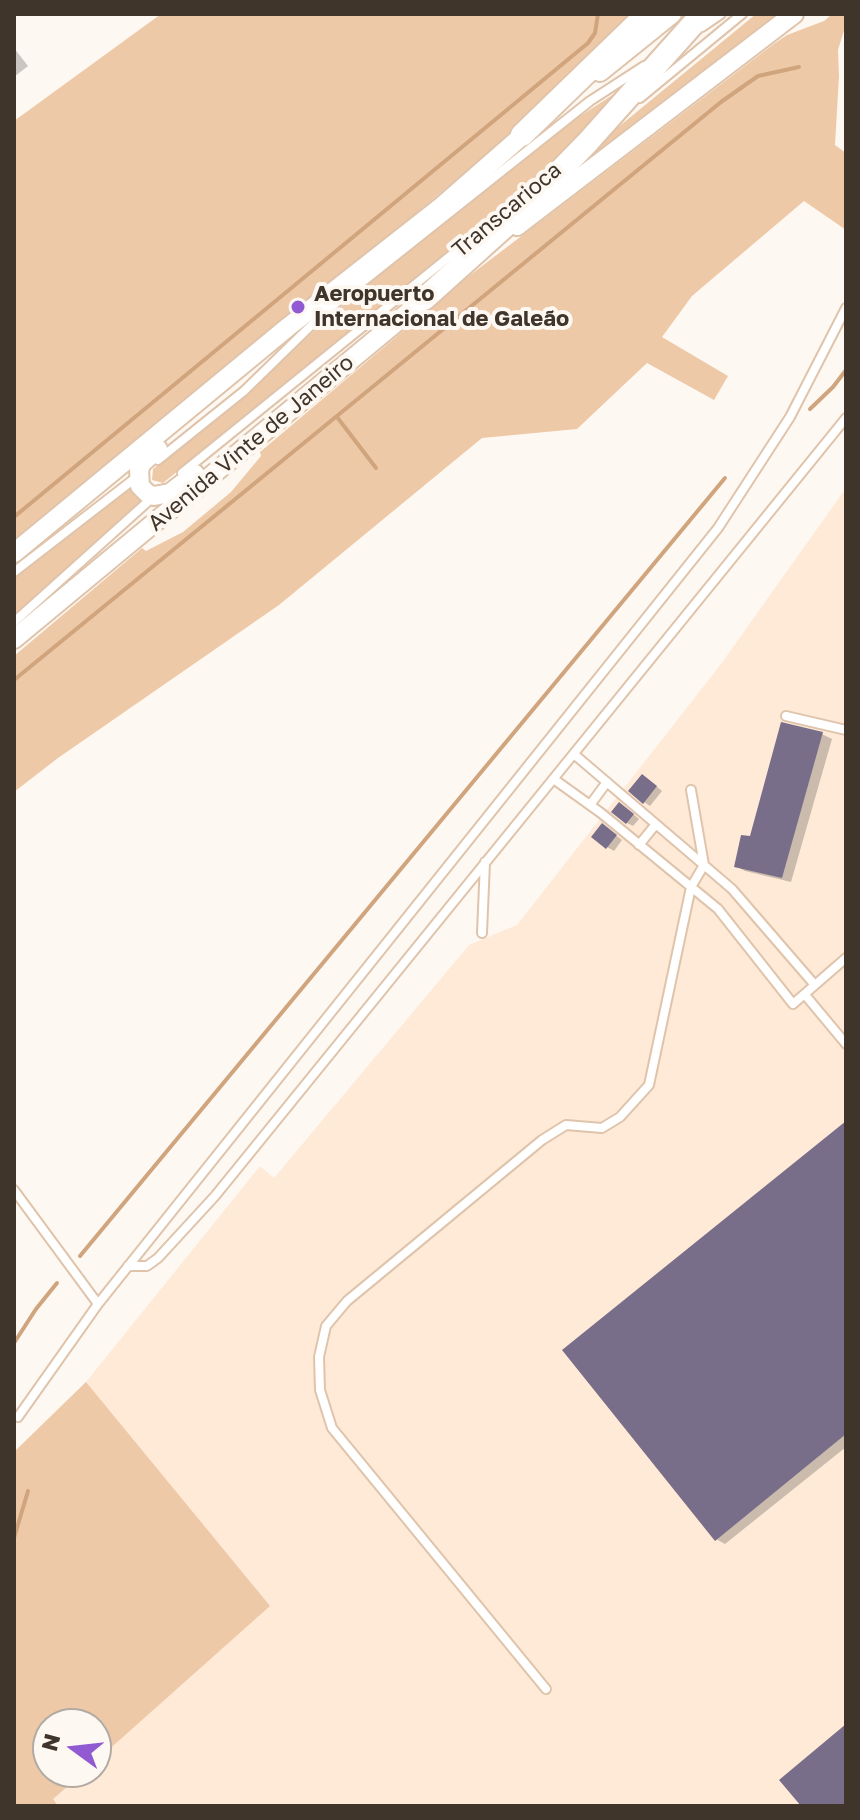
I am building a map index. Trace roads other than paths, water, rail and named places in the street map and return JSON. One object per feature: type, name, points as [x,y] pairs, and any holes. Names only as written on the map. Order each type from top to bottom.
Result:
[{"type":"main road","points":[[522,135],[647,14]]},
{"type":"main road","points":[[424,299],[513,219],[587,143],[702,14]]},
{"type":"street","points":[[14,553],[229,375],[442,206],[522,135],[672,14]]},
{"type":"street","name":"Avenida Vinte de Janeiro","points":[[14,639],[424,299],[634,134],[794,14]]},
{"type":"street","points":[[229,375],[186,427],[142,463],[138,476],[143,490],[154,496],[170,493],[208,463],[271,427]]},
{"type":"lane","name":"Transcarioca","points":[[14,572],[244,391],[327,310],[549,132],[721,14]]},
{"type":"lane","name":"Transcarioca","points":[[14,622],[154,496],[416,286],[742,14]]},
{"type":"lane","points":[[18,1417],[98,1304],[718,528],[790,417],[846,308]]},
{"type":"lane","points":[[128,1266],[147,1266],[174,1243],[215,1196],[846,418]]},
{"type":"lane","points":[[786,716],[846,730]]},
{"type":"lane","points":[[575,755],[732,889],[814,984]]},
{"type":"lane","points":[[555,780],[718,909],[793,1004],[806,996],[814,984],[846,958]]},
{"type":"lane","points":[[590,805],[607,782]]},
{"type":"lane","points":[[546,1689],[332,1428],[320,1390],[319,1357],[326,1326],[347,1301],[518,1160],[566,1125],[602,1128],[620,1117],[649,1085],[691,887],[704,865],[691,790]]},
{"type":"lane","points":[[639,845],[656,824]]},
{"type":"lane","points":[[482,933],[485,862]]},
{"type":"lane","points":[[806,996],[846,1044]]},
{"type":"lane","points":[[14,1190],[98,1304]]},
{"type":"waterway","points":[[14,517],[588,43],[595,33],[598,14]]},
{"type":"waterway","points":[[14,680],[721,102],[758,76],[799,67]]},
{"type":"waterway","points":[[810,409],[846,370]]},
{"type":"waterway","points":[[337,417],[376,468]]},
{"type":"waterway","points":[[80,1256],[725,478]]},
{"type":"waterway","points":[[14,1343],[57,1283]]},
{"type":"waterway","points":[[14,1538],[28,1491]]},
{"type":"place","name":"Aeropuerto Internacional de Galeão","points":[[298,307]]}]
